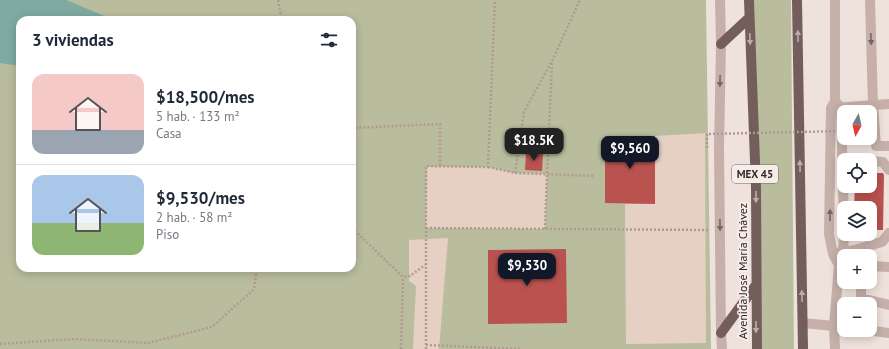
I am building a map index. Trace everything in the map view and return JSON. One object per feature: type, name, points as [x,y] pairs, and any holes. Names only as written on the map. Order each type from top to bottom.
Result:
[{"type":"main road","name":"Avenida José María Chávez","points":[[749,0],[756,188],[757,349]]},
{"type":"main road","points":[[797,0],[803,349]]},
{"type":"main road","points":[[721,44],[749,18]]},
{"type":"main road","points":[[721,333],[756,285]]},
{"type":"street","name":"Avenida José María Chávez","points":[[720,0],[721,44],[718,148],[722,349]]},
{"type":"street","points":[[835,0],[836,106],[829,234],[837,251]]},
{"type":"street","points":[[870,0],[873,105],[889,104]]},
{"type":"street","points":[[836,106],[843,153]]},
{"type":"street","points":[[876,145],[889,146]]},
{"type":"street","points":[[877,162],[883,162],[889,170]]},
{"type":"street","points":[[854,249],[882,242],[889,233]]},
{"type":"street","points":[[877,266],[889,267]]},
{"type":"street","points":[[861,289],[861,298],[889,306]]},
{"type":"street","points":[[802,323],[837,327]]},
{"type":"street","points":[[877,331],[889,333]]},
{"type":"street","points":[[835,349],[837,337]]},
{"type":"path","points":[[278,0],[281,16]]},
{"type":"path","points":[[488,167],[495,0]]},
{"type":"path","points":[[515,173],[524,112],[552,61],[580,0]]},
{"type":"path","points":[[546,229],[552,61]]},
{"type":"path","points":[[356,128],[440,124],[440,167]]},
{"type":"path","points":[[708,148],[707,134],[837,130]]},
{"type":"path","points":[[426,349],[426,166],[488,167],[515,173],[595,176]]},
{"type":"path","points":[[426,228],[720,230]]},
{"type":"path","points":[[356,232],[403,277],[401,349]]},
{"type":"path","points":[[403,277],[410,276],[425,265]]},
{"type":"path","points":[[0,344],[74,339],[148,343],[212,327],[254,289],[256,272]]},
{"type":"path","points":[[426,345],[522,349]]},
{"type":"green space","points":[[0,0],[706,0],[711,349],[0,349]]},
{"type":"green space","points":[[754,0],[791,0],[794,349],[757,349],[757,134]]},
{"type":"shaded area","points":[[705,133],[706,343],[626,344],[625,204],[655,204],[655,136]]},
{"type":"shaded area","points":[[427,167],[488,167],[515,173],[547,174],[545,229],[426,228]]},
{"type":"shaded area","points":[[448,238],[439,349],[413,349],[416,286],[409,281],[409,240]]},
{"type":"water","points":[[0,0],[66,0],[104,16],[16,16],[16,65],[0,63]]},
{"type":"building","points":[[605,136],[655,136],[655,204],[605,203]]},
{"type":"building","points":[[526,153],[543,154],[542,171],[525,170]]},
{"type":"building","points":[[877,173],[883,173],[883,230],[877,230],[877,201],[854,201],[855,193],[877,193]]},
{"type":"building","points":[[566,249],[567,323],[488,324],[488,250]]}]
